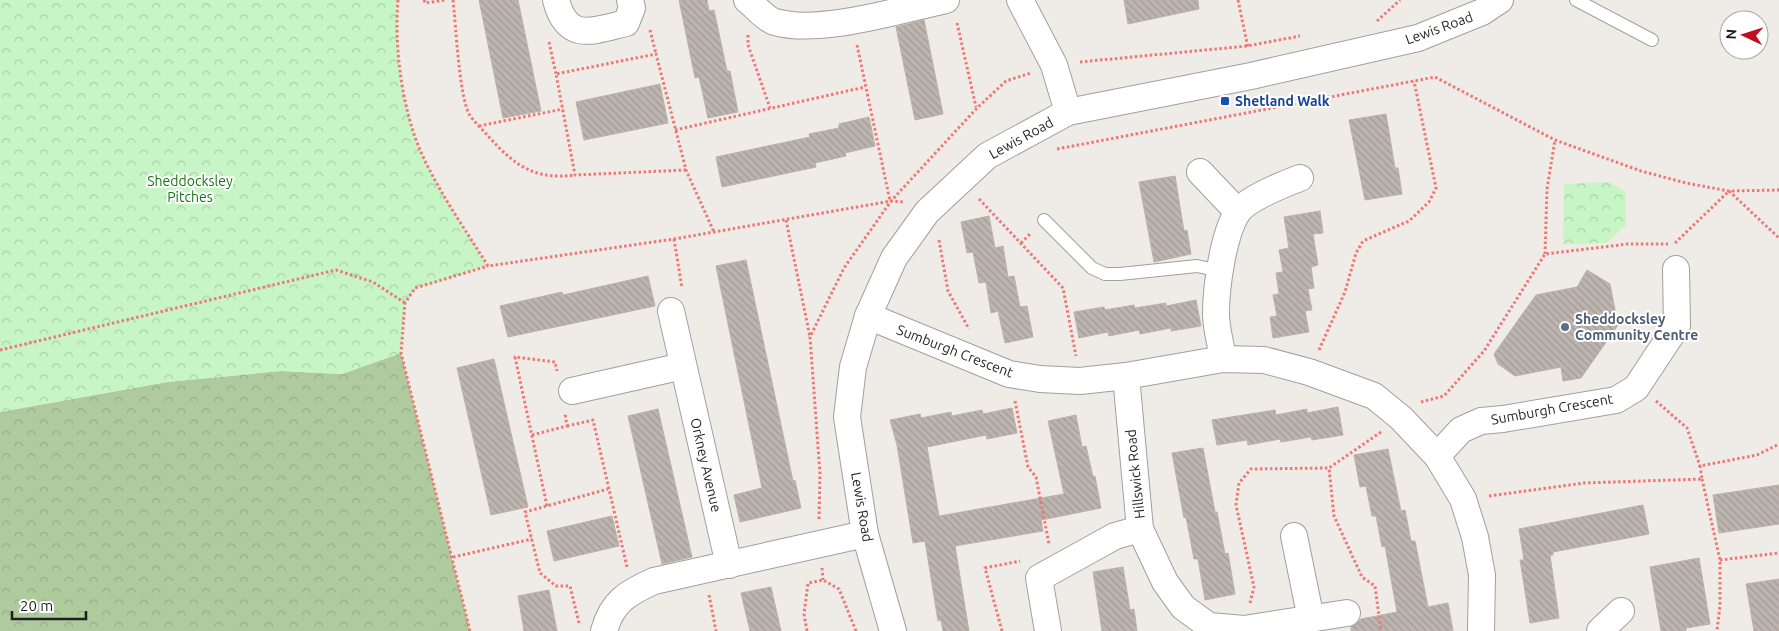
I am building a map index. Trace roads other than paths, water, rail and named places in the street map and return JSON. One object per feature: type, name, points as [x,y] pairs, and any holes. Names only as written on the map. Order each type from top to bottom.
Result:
[{"type":"street","points":[[556,0],[560,15],[571,26],[586,33],[626,23],[632,8],[630,0]]},
{"type":"street","points":[[748,0],[772,21],[804,27],[951,9]]},
{"type":"street","points":[[1020,0],[1054,65],[1068,112]]},
{"type":"street","name":"Lewis Road","points":[[892,631],[865,534],[847,417],[853,367],[868,316],[894,258],[928,212],[987,156],[1068,112],[1251,76],[1418,38],[1482,12],[1500,0]]},
{"type":"street","points":[[1200,172],[1238,212]]},
{"type":"street","points":[[1223,359],[1216,314],[1220,271],[1227,242],[1238,212],[1265,192],[1300,178]]},
{"type":"street","name":"Sumburgh Crescent","points":[[1437,456],[1461,430],[1481,421],[1616,400],[1636,388],[1677,326],[1676,269]]},
{"type":"street","name":"Orkney Avenue","points":[[671,311],[729,564]]},
{"type":"street","name":"Sumburgh Crescent","points":[[868,316],[1009,374],[1040,380],[1080,381],[1126,376],[1223,359],[1264,360],[1309,372],[1374,396],[1401,418],[1437,456],[1463,499],[1475,537],[1482,575],[1481,631]]},
{"type":"street","points":[[564,393],[683,366]]},
{"type":"street","name":"Hillswick Road","points":[[1126,376],[1140,529],[1165,582],[1183,607],[1209,626],[1244,629],[1347,613]]},
{"type":"street","points":[[1048,631],[1039,578],[1114,536],[1140,529]]},
{"type":"street","points":[[604,631],[615,604],[632,591],[654,581],[865,534]]},
{"type":"street","points":[[1294,536],[1310,619]]},
{"type":"street","points":[[1600,631],[1621,611]]},
{"type":"lane","points":[[1576,0],[1652,40]]},
{"type":"lane","points":[[1044,220],[1092,268],[1105,274],[1197,266],[1220,271]]},
{"type":"place","name":"Shetland Walk","points":[[1225,101]]},
{"type":"place","name":"Sheddocksley Community Centre","points":[[1565,327]]},
{"type":"park label","name":"Sheddocksley Pitches","points":[[190,190]]}]
